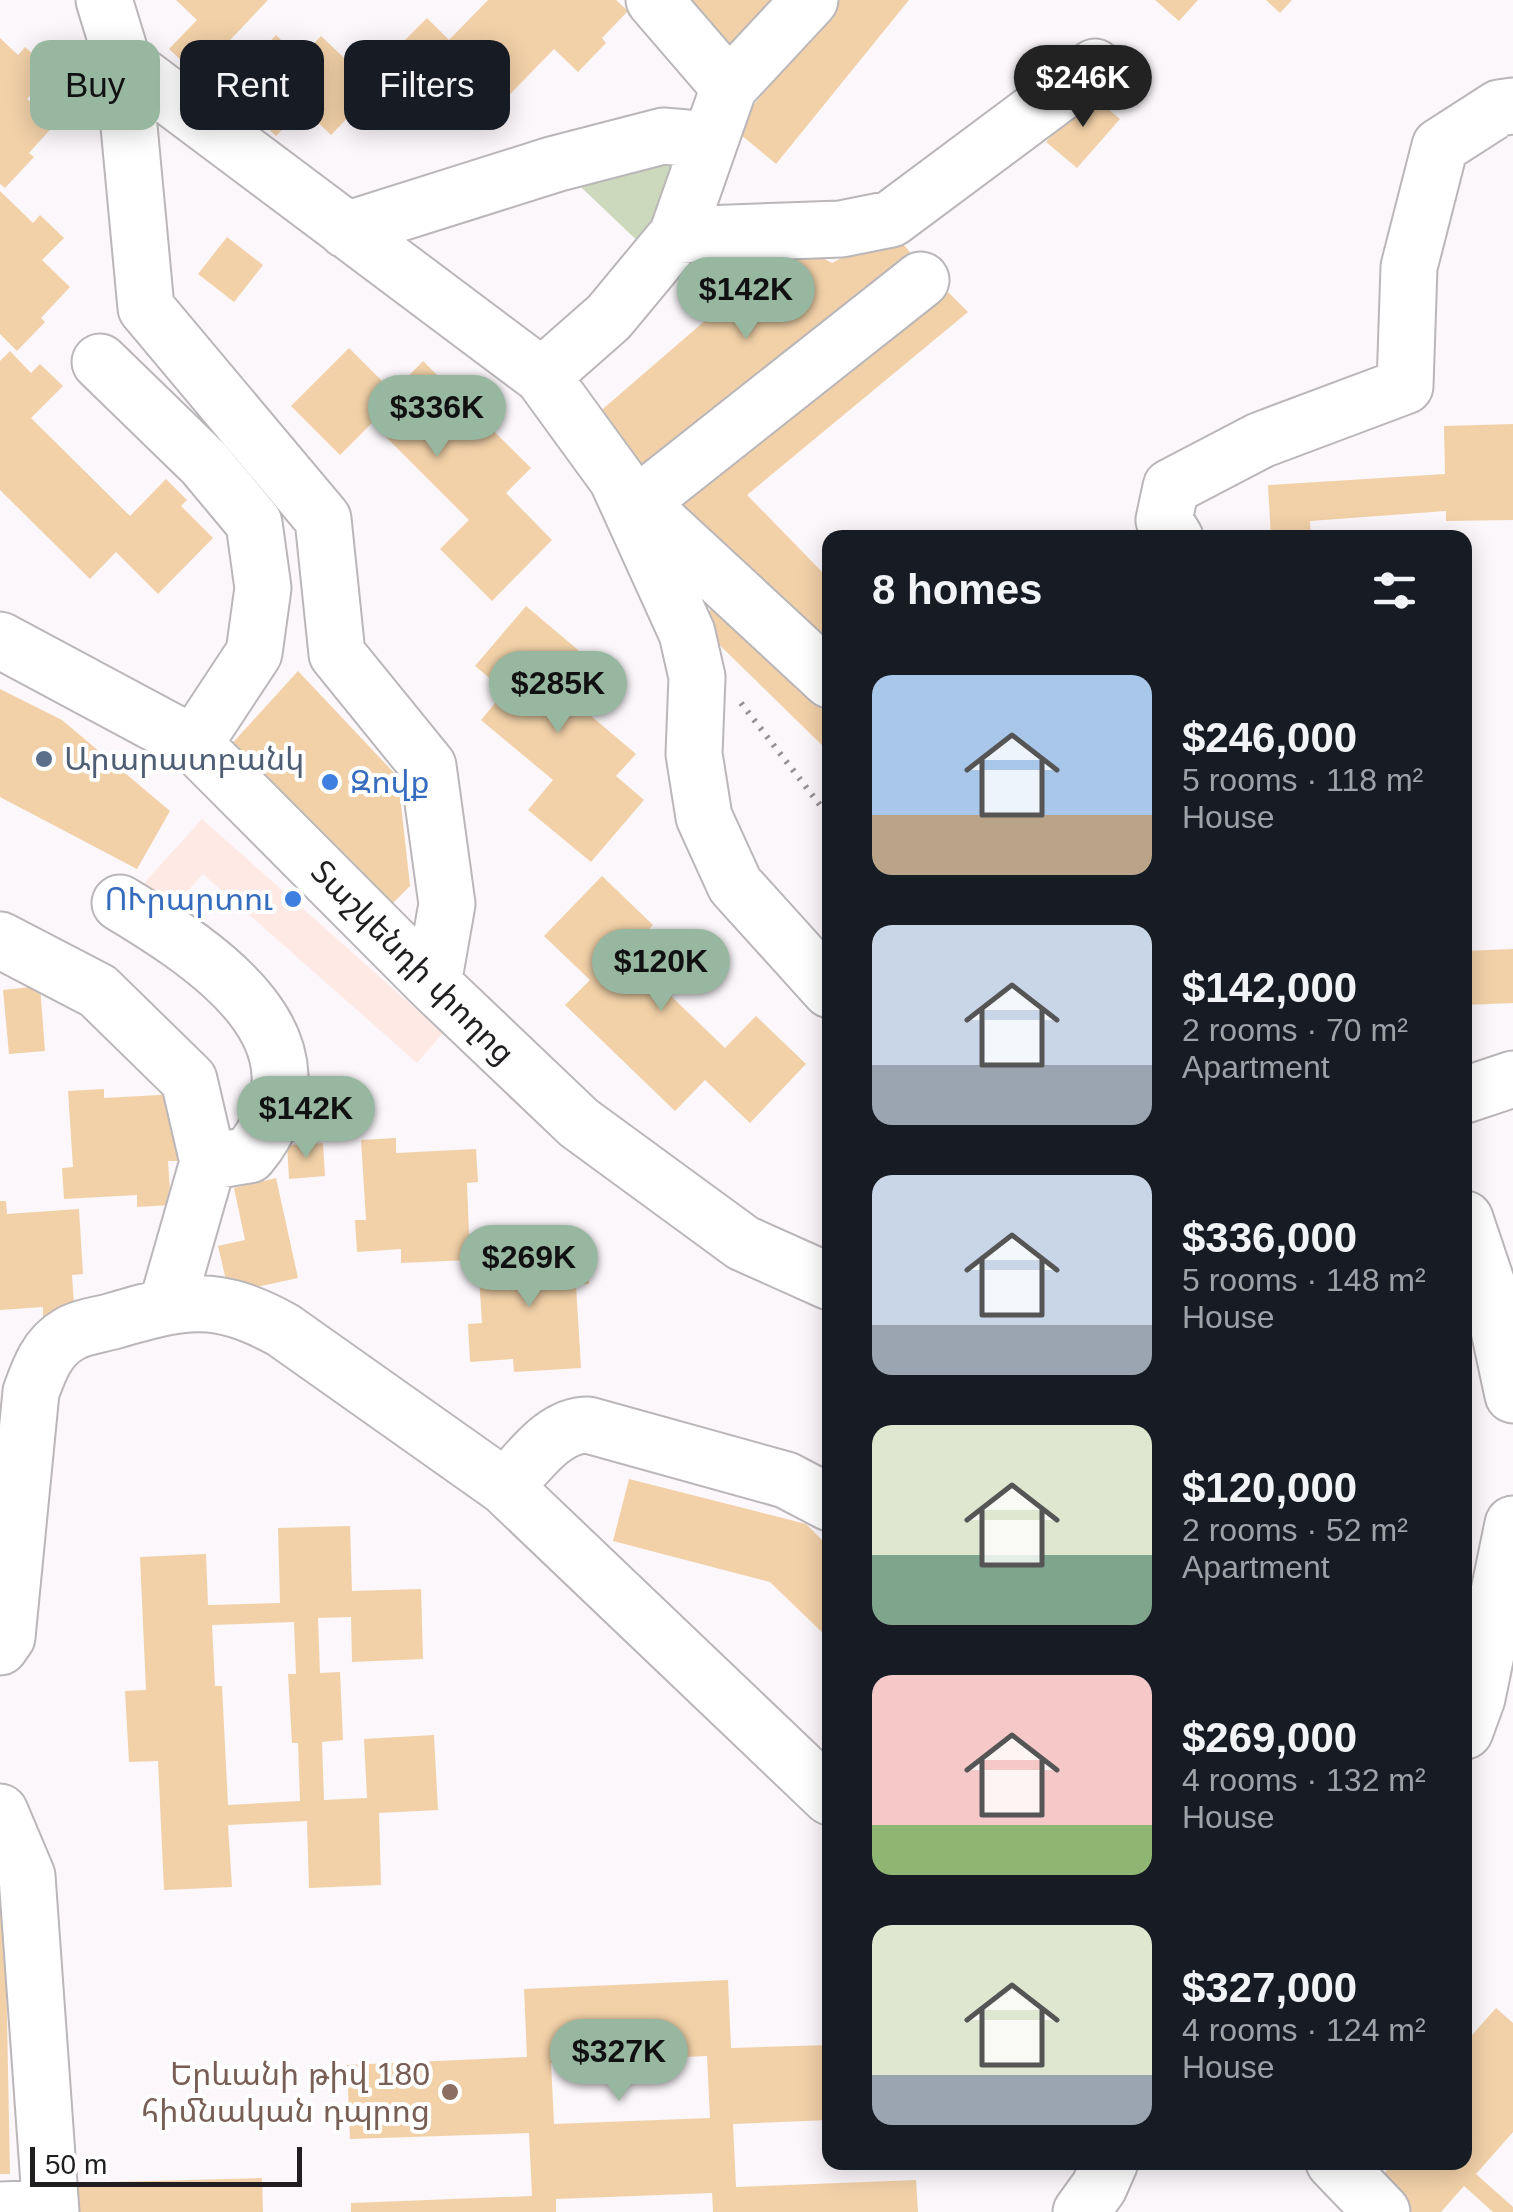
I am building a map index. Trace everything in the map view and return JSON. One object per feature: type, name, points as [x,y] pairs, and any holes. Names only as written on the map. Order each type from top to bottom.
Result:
[{"type":"street","points":[[104,0],[116,40]]},
{"type":"street","points":[[654,0],[728,87]]},
{"type":"street","points":[[542,376],[610,316],[677,234],[728,87],[810,0]]},
{"type":"street","points":[[677,234],[841,229],[890,218],[1095,68]]},
{"type":"street","points":[[160,90],[542,376],[628,491],[822,673]]},
{"type":"street","points":[[1170,530],[1164,520],[1170,486],[1261,440],[1405,386],[1409,267],[1440,146],[1499,108],[1513,106]]},
{"type":"street","points":[[129,130],[146,308],[322,518],[336,654],[428,766],[447,904],[433,984]]},
{"type":"street","points":[[346,230],[555,164],[663,136],[710,140]]},
{"type":"street","points":[[628,491],[921,280]]},
{"type":"street","points":[[100,362],[204,463],[254,524],[262,588],[254,653],[194,744]]},
{"type":"street","points":[[628,491],[686,634],[697,677],[694,754],[704,817],[734,885],[822,981]]},
{"type":"street","name":"Տաշկենդի փողոց","points":[[0,640],[194,744],[433,984],[579,1123],[743,1243],[822,1278]]},
{"type":"street","points":[[120,903],[175,936],[250,1002],[268,1027],[279,1059],[279,1096],[267,1133],[249,1155],[208,1162]]},
{"type":"street","points":[[0,940],[98,991],[189,1080],[208,1162],[167,1305]]},
{"type":"street","points":[[1472,1093],[1513,1078]]},
{"type":"street","points":[[1472,1262],[1479,1304],[1513,1396]]},
{"type":"street","points":[[0,1647],[7,1637],[31,1392],[44,1359],[69,1334],[167,1305],[209,1302],[250,1312],[267,1321],[506,1488],[822,1789]]},
{"type":"street","points":[[506,1488],[559,1432],[572,1425],[588,1425],[786,1480],[822,1499]]},
{"type":"street","points":[[1472,1714],[1513,1524]]},
{"type":"street","points":[[0,1812],[13,1877],[34,2210]]},
{"type":"street","points":[[1342,2170],[1382,2212]]},
{"type":"path","points":[[738,699],[822,808]]},
{"type":"shaded area","points":[[202,819],[443,1033],[417,1063],[203,874],[165,916],[137,891]]},
{"type":"green space","points":[[684,150],[645,248],[563,170]]},
{"type":"building","points":[[176,0],[268,0],[230,40],[180,40],[180,59],[169,49],[197,20]]},
{"type":"building","points":[[488,0],[616,0],[628,11],[602,38],[606,43],[578,72],[554,49],[510,94],[510,40],[449,40]]},
{"type":"building","points":[[679,0],[789,0],[731,57]]},
{"type":"building","points":[[839,0],[909,0],[776,164],[734,129]]},
{"type":"building","points":[[1155,0],[1198,0],[1179,21]]},
{"type":"building","points":[[1266,0],[1292,0],[1280,13]]},
{"type":"building","points":[[427,18],[449,40],[405,40]]},
{"type":"building","points":[[321,36],[344,58],[344,121],[331,135],[324,128],[324,40],[317,40]]},
{"type":"building","points":[[0,38],[18,55],[25,47],[30,52],[30,130],[50,130],[29,153],[34,157],[5,188],[0,184]]},
{"type":"building","points":[[1089,93],[1120,119],[1077,168],[1046,142]]},
{"type":"building","points":[[0,191],[33,223],[40,215],[64,238],[42,260],[70,287],[41,318],[45,322],[17,351],[0,334]]},
{"type":"building","points":[[891,230],[915,258],[641,470],[597,414],[795,243],[832,263]]},
{"type":"building","points":[[227,237],[263,265],[234,302],[198,274]]},
{"type":"building","points":[[938,282],[968,312],[747,495],[822,572],[822,640],[673,498]]},
{"type":"building","points":[[349,348],[393,392],[423,361],[531,468],[506,493],[552,540],[492,601],[440,549],[469,520],[372,423],[340,455],[291,406]]},
{"type":"building","points":[[10,351],[31,373],[40,364],[63,386],[31,418],[130,516],[166,479],[187,500],[181,506],[213,538],[158,594],[116,552],[90,579],[0,490],[0,361]]},
{"type":"building","points":[[1513,424],[1513,520],[1446,521],[1446,511],[1310,521],[1311,530],[1271,530],[1268,485],[1445,474],[1444,426]]},
{"type":"building","points":[[725,595],[822,690],[822,745],[697,623]]},
{"type":"building","points":[[526,606],[584,655],[557,687],[636,754],[616,776],[644,800],[591,862],[528,810],[553,780],[481,720],[505,691],[475,666]]},
{"type":"building","points":[[298,671],[398,777],[410,886],[393,903],[228,748]]},
{"type":"building","points":[[0,689],[62,720],[170,811],[137,869],[0,797]]},
{"type":"building","points":[[602,876],[653,925],[626,953],[725,1048],[756,1016],[806,1064],[750,1123],[705,1080],[675,1111],[565,1005],[590,980],[544,936]]},
{"type":"building","points":[[1513,949],[1513,1003],[1472,1005],[1472,951]]},
{"type":"building","points":[[40,986],[45,1051],[9,1054],[3,990]]},
{"type":"building","points":[[104,1089],[104,1098],[178,1094],[181,1161],[168,1161],[171,1205],[137,1207],[137,1195],[64,1199],[62,1168],[73,1167],[68,1091]]},
{"type":"building","points":[[396,1138],[396,1153],[476,1149],[478,1182],[467,1183],[470,1260],[401,1263],[401,1249],[357,1252],[355,1220],[366,1220],[361,1140]]},
{"type":"building","points":[[323,1143],[325,1176],[289,1179],[287,1145]]},
{"type":"building","points":[[276,1178],[298,1278],[229,1293],[218,1246],[245,1240],[234,1188]]},
{"type":"building","points":[[0,1201],[6,1201],[7,1214],[79,1209],[83,1274],[72,1275],[75,1318],[43,1320],[43,1307],[0,1310]]},
{"type":"building","points":[[509,1246],[509,1258],[587,1253],[589,1284],[576,1285],[581,1368],[514,1372],[513,1359],[470,1362],[468,1324],[482,1323],[477,1247]]},
{"type":"building","points":[[629,1479],[806,1524],[822,1540],[822,1632],[770,1582],[613,1541]]},
{"type":"building","points":[[350,1526],[352,1591],[421,1589],[423,1659],[352,1662],[351,1617],[318,1618],[320,1673],[340,1672],[343,1740],[322,1742],[324,1800],[367,1798],[364,1739],[434,1735],[438,1810],[379,1813],[381,1885],[309,1888],[307,1821],[228,1825],[232,1887],[164,1890],[158,1761],[129,1762],[125,1691],[146,1690],[140,1557],[206,1554],[208,1605],[280,1603],[278,1528]],"holes":[[[294,1622],[296,1674],[288,1674],[292,1743],[298,1743],[300,1801],[228,1805],[222,1686],[215,1686],[212,1625]]]},
{"type":"building","points":[[0,1911],[5,1911],[10,2174],[0,2174]]},
{"type":"building","name":"Երևանի թիվ 180 հիմնական դպրոց","points":[[728,1980],[731,2048],[822,2045],[822,2120],[733,2124],[736,2187],[916,2180],[918,2212],[713,2212],[712,2193],[556,2199],[556,2212],[351,2212],[351,2203],[532,2196],[529,2133],[350,2139],[347,2065],[527,2057],[524,1989]],"holes":[[[707,2056],[710,2118],[554,2124],[551,2063]]]},
{"type":"building","points":[[1496,2008],[1513,2023],[1513,2132],[1476,2174],[1513,2207],[1513,2212],[1493,2212],[1464,2186],[1441,2212],[1398,2212],[1371,2188],[1387,2170],[1472,2170],[1472,2035]]},
{"type":"building","points":[[262,2178],[263,2212],[72,2212],[72,2183]]},
{"type":"place","name":"Արարատբանկ","points":[[44,759]]},
{"type":"place","name":"Զովք","points":[[330,782]]},
{"type":"place","name":"ՈՒրարտու","points":[[293,899]]},
{"type":"place","name":"Երևանի թիվ 180 հիմնական դպրոց","points":[[450,2092]]}]
